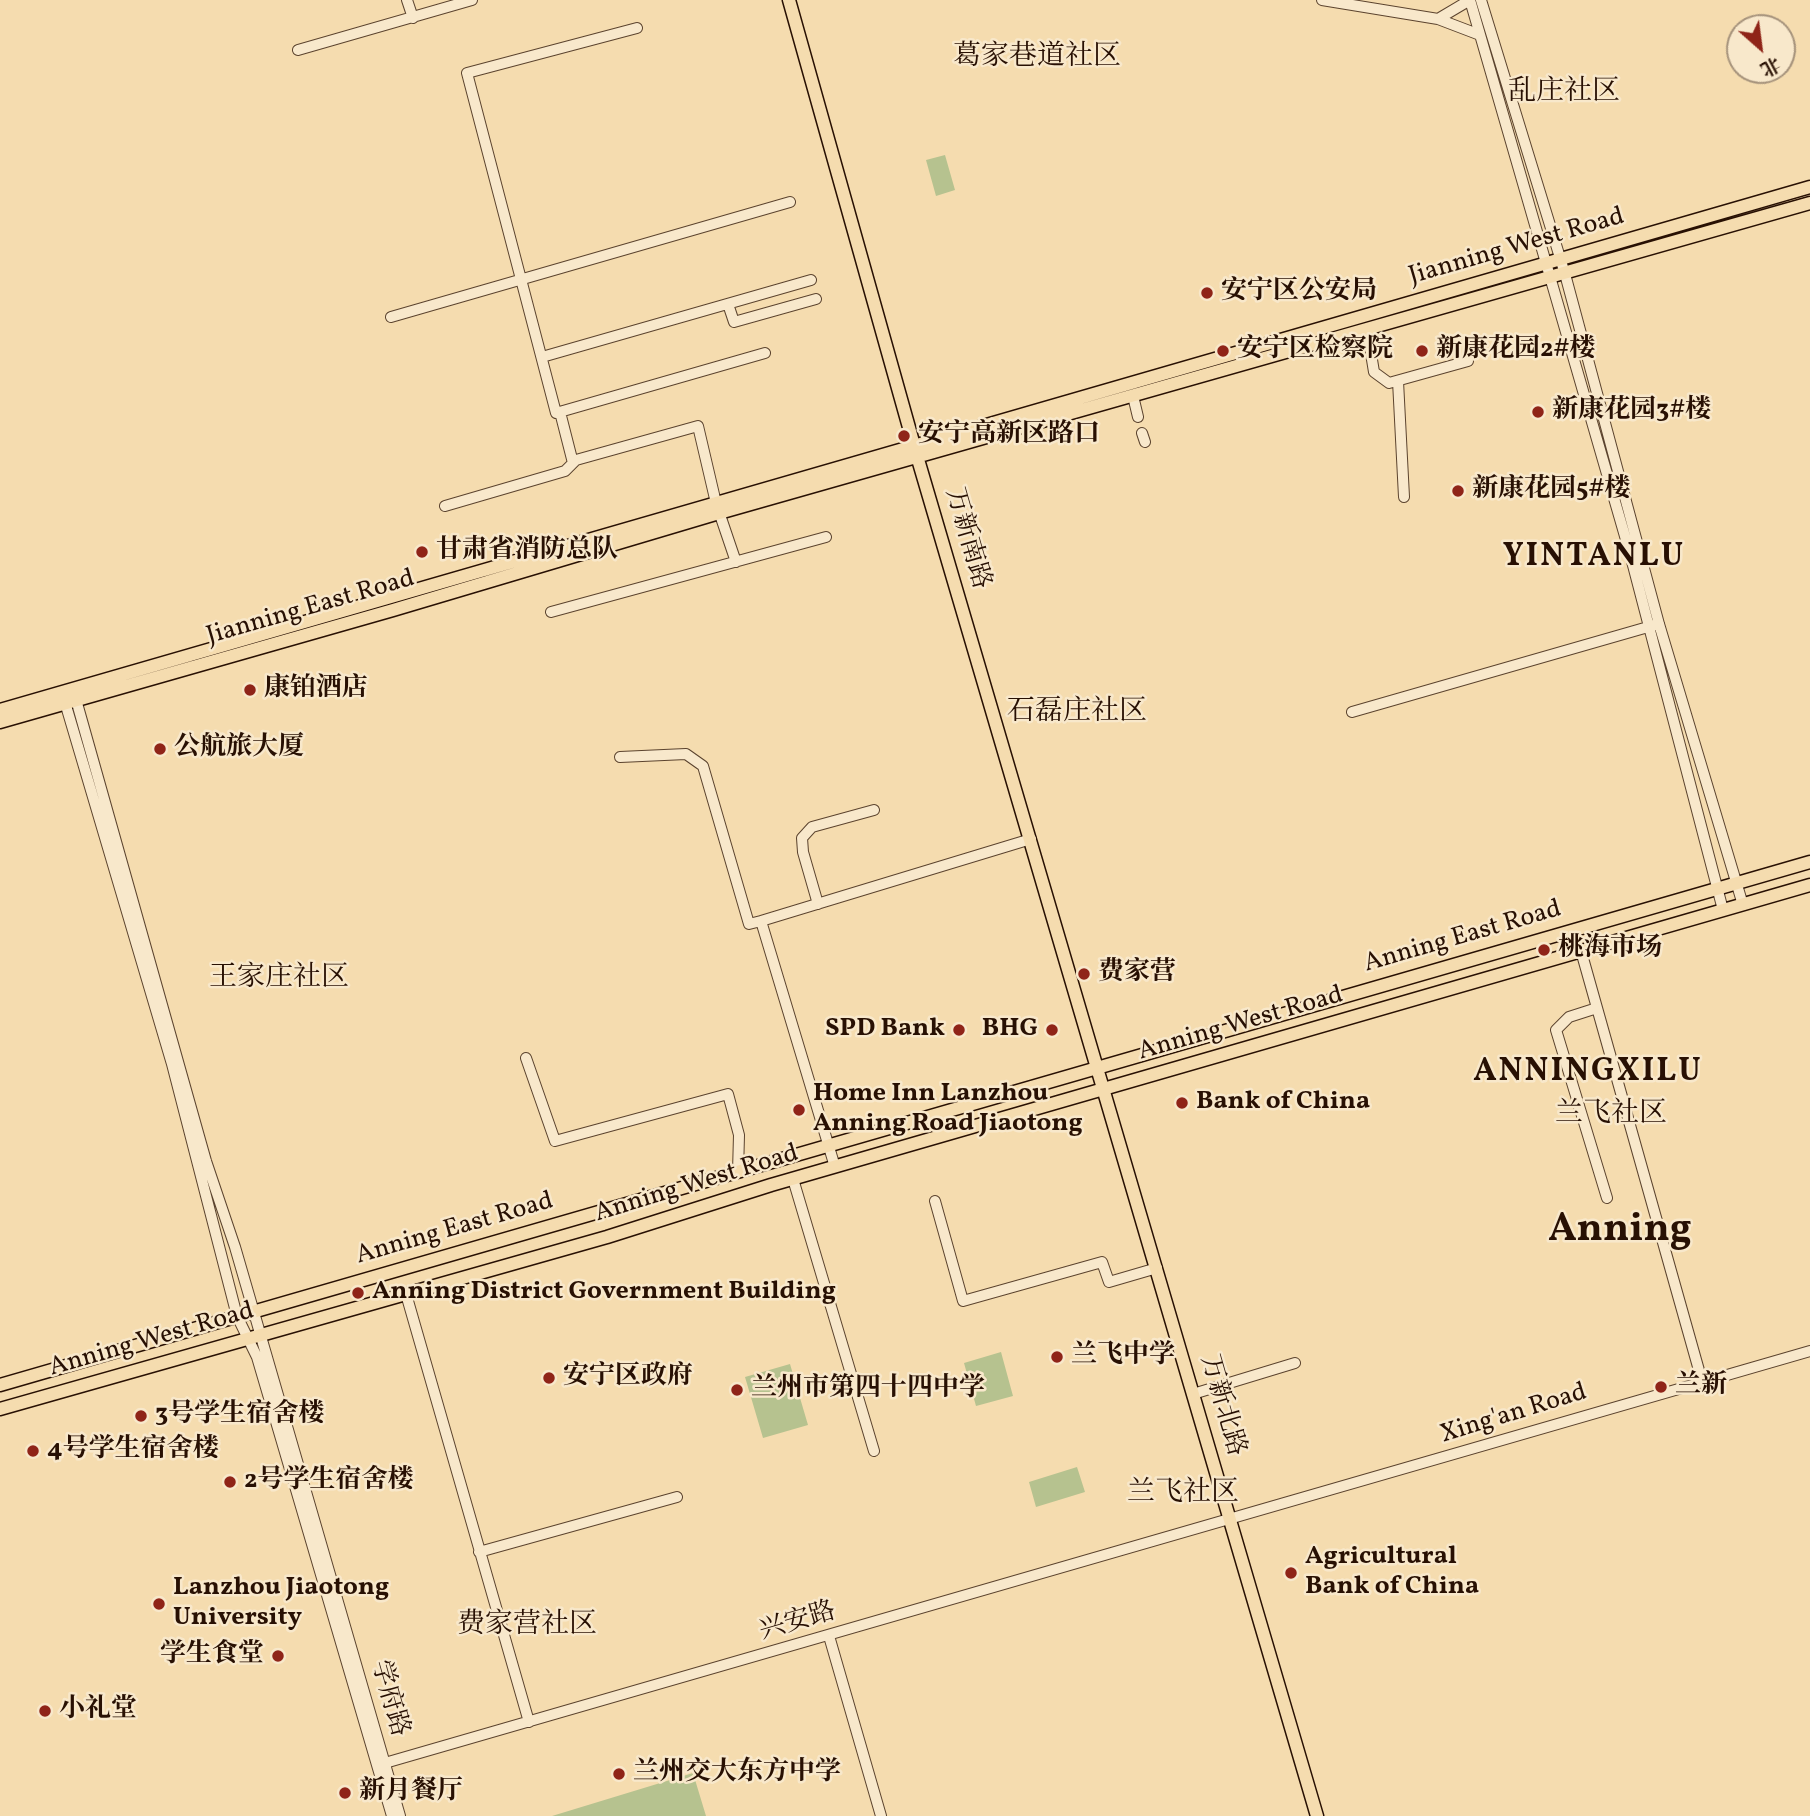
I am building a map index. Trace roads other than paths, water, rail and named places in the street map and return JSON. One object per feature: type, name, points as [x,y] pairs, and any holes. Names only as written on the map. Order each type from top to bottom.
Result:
[{"type":"main road","name":"万新南路","points":[[789,0],[916,452],[1106,1089]]},
{"type":"main road","name":"Jianning West Road","points":[[916,452],[1810,187]]},
{"type":"main road","name":"Jianning West Road","points":[[916,452],[1133,396],[1810,203]]},
{"type":"main road","name":"Jianning East Road","points":[[0,722],[69,696],[306,625],[916,452]]},
{"type":"main road","name":"Jianning East Road","points":[[0,710],[69,696]]},
{"type":"main road","name":"Anning East Road","points":[[0,1385],[1810,862]]},
{"type":"main road","points":[[1783,870],[1778,883],[1787,892]]},
{"type":"main road","name":"Anning West Road","points":[[0,1409],[406,1294],[793,1179],[1810,885]]},
{"type":"main road","points":[[1680,900],[1686,907],[1685,921]]},
{"type":"main road","name":"万新北路","points":[[1106,1089],[1317,1816]]},
{"type":"main road","points":[[198,1328],[205,1336],[204,1350]]},
{"type":"street","points":[[407,0],[413,18]]},
{"type":"street","points":[[298,50],[472,0]]},
{"type":"street","points":[[1322,0],[1438,19],[1480,35]]},
{"type":"street","points":[[1438,19],[1470,0],[1654,626],[1743,905]]},
{"type":"street","points":[[1481,0],[1564,274],[1723,911]]},
{"type":"street","points":[[637,28],[467,73],[556,413],[765,353]]},
{"type":"street","points":[[391,317],[790,202]]},
{"type":"street","points":[[541,357],[811,280]]},
{"type":"street","points":[[728,304],[734,323],[816,299]]},
{"type":"street","points":[[1367,329],[1374,372],[1389,383],[1468,361]]},
{"type":"street","points":[[1398,381],[1404,498]]},
{"type":"street","points":[[1133,396],[1138,417]]},
{"type":"street","points":[[560,412],[573,463]]},
{"type":"street","points":[[445,506],[565,471],[573,463],[698,426],[718,508],[736,562]]},
{"type":"street","points":[[551,612],[826,537]]},
{"type":"street","points":[[1352,712],[1654,626]]},
{"type":"street","points":[[69,696],[172,1064],[237,1317],[252,1336]]},
{"type":"street","name":"学府路","points":[[69,696],[253,1312],[252,1336],[257,1357],[400,1816]]},
{"type":"street","points":[[621,757],[686,754],[703,766],[749,924],[1031,839]]},
{"type":"street","points":[[818,904],[803,852],[802,838],[812,827],[874,810]]},
{"type":"street","points":[[761,921],[835,1167]]},
{"type":"street","points":[[1581,951],[1702,1381]]},
{"type":"street","points":[[1597,1007],[1569,1017],[1556,1030],[1607,1198]]},
{"type":"street","points":[[526,1058],[555,1141],[728,1094],[739,1135],[738,1172]]},
{"type":"street","points":[[793,1179],[874,1451]]},
{"type":"street","points":[[935,1201],[963,1301],[1102,1262],[1109,1282],[1157,1268]]},
{"type":"street","points":[[406,1294],[529,1722]]},
{"type":"street","name":"Xing'an Road","points":[[1230,1521],[1810,1351]]},
{"type":"street","points":[[1193,1394],[1295,1363]]},
{"type":"street","points":[[480,1552],[677,1497]]},
{"type":"street","name":"兴安路","points":[[382,1764],[1230,1521]]},
{"type":"street","points":[[829,1636],[881,1816]]},
{"type":"street","name":"学府路","points":[[382,1764],[392,1816]]},
{"type":"place","name":"安宁区公安局","points":[[1207,293]]},
{"type":"place","name":"安宁区检察院","points":[[1223,351]]},
{"type":"place","name":"新康花园2#楼","points":[[1422,351]]},
{"type":"place","name":"新康花园3#楼","points":[[1538,412]]},
{"type":"place","name":"安宁高新区路口","points":[[904,436]]},
{"type":"place","name":"新康花园5#楼","points":[[1458,491]]},
{"type":"place","name":"甘肃省消防总队","points":[[422,552]]},
{"type":"place","name":"康铂酒店","points":[[250,690]]},
{"type":"place","name":"公航旅大厦","points":[[160,749]]},
{"type":"place","name":"桃海市场","points":[[1544,950]]},
{"type":"place","name":"费家营","points":[[1084,974]]},
{"type":"place","name":"SPD Bank","points":[[959,1030]]},
{"type":"place","name":"BHG","points":[[1052,1030]]},
{"type":"place","name":"Bank of China","points":[[1182,1103]]},
{"type":"place","name":"Home Inn Lanzhou Anning Road Jiaotong","points":[[799,1110]]},
{"type":"place","name":"Anning District Government Building","points":[[358,1293]]},
{"type":"place","name":"兰飞中学","points":[[1057,1357]]},
{"type":"place","name":"安宁区政府","points":[[549,1378]]},
{"type":"place","name":"兰新","points":[[1661,1387]]},
{"type":"place","name":"兰州市第四十四中学","points":[[737,1390]]},
{"type":"place","name":"3号学生宿舍楼","points":[[141,1416]]},
{"type":"place","name":"4号学生宿舍楼","points":[[33,1451]]},
{"type":"place","name":"2号学生宿舍楼","points":[[230,1482]]},
{"type":"place","name":"Agricultural Bank of China","points":[[1291,1573]]},
{"type":"place","name":"Lanzhou Jiaotong University","points":[[159,1604]]},
{"type":"place","name":"学生食堂","points":[[278,1656]]},
{"type":"place","name":"小礼堂","points":[[45,1711]]},
{"type":"place","name":"兰州交大东方中学","points":[[619,1774]]},
{"type":"place","name":"新月餐厅","points":[[345,1793]]},
{"type":"district","name":"葛家巷道社区","points":[[1037,59]]},
{"type":"district","name":"乱庄社区","points":[[1564,94]]},
{"type":"district","name":"YINTANLU","points":[[1594,559]]},
{"type":"district","name":"石磊庄社区","points":[[1077,714]]},
{"type":"district","name":"王家庄社区","points":[[279,980]]},
{"type":"district","name":"ANNINGXILU","points":[[1588,1074]]},
{"type":"district","name":"兰飞社区","points":[[1611,1116]]},
{"type":"district","name":"Anning","points":[[1620,1233]]},
{"type":"district","name":"兰飞社区","points":[[1183,1495]]},
{"type":"district","name":"费家营社区","points":[[527,1627]]}]
